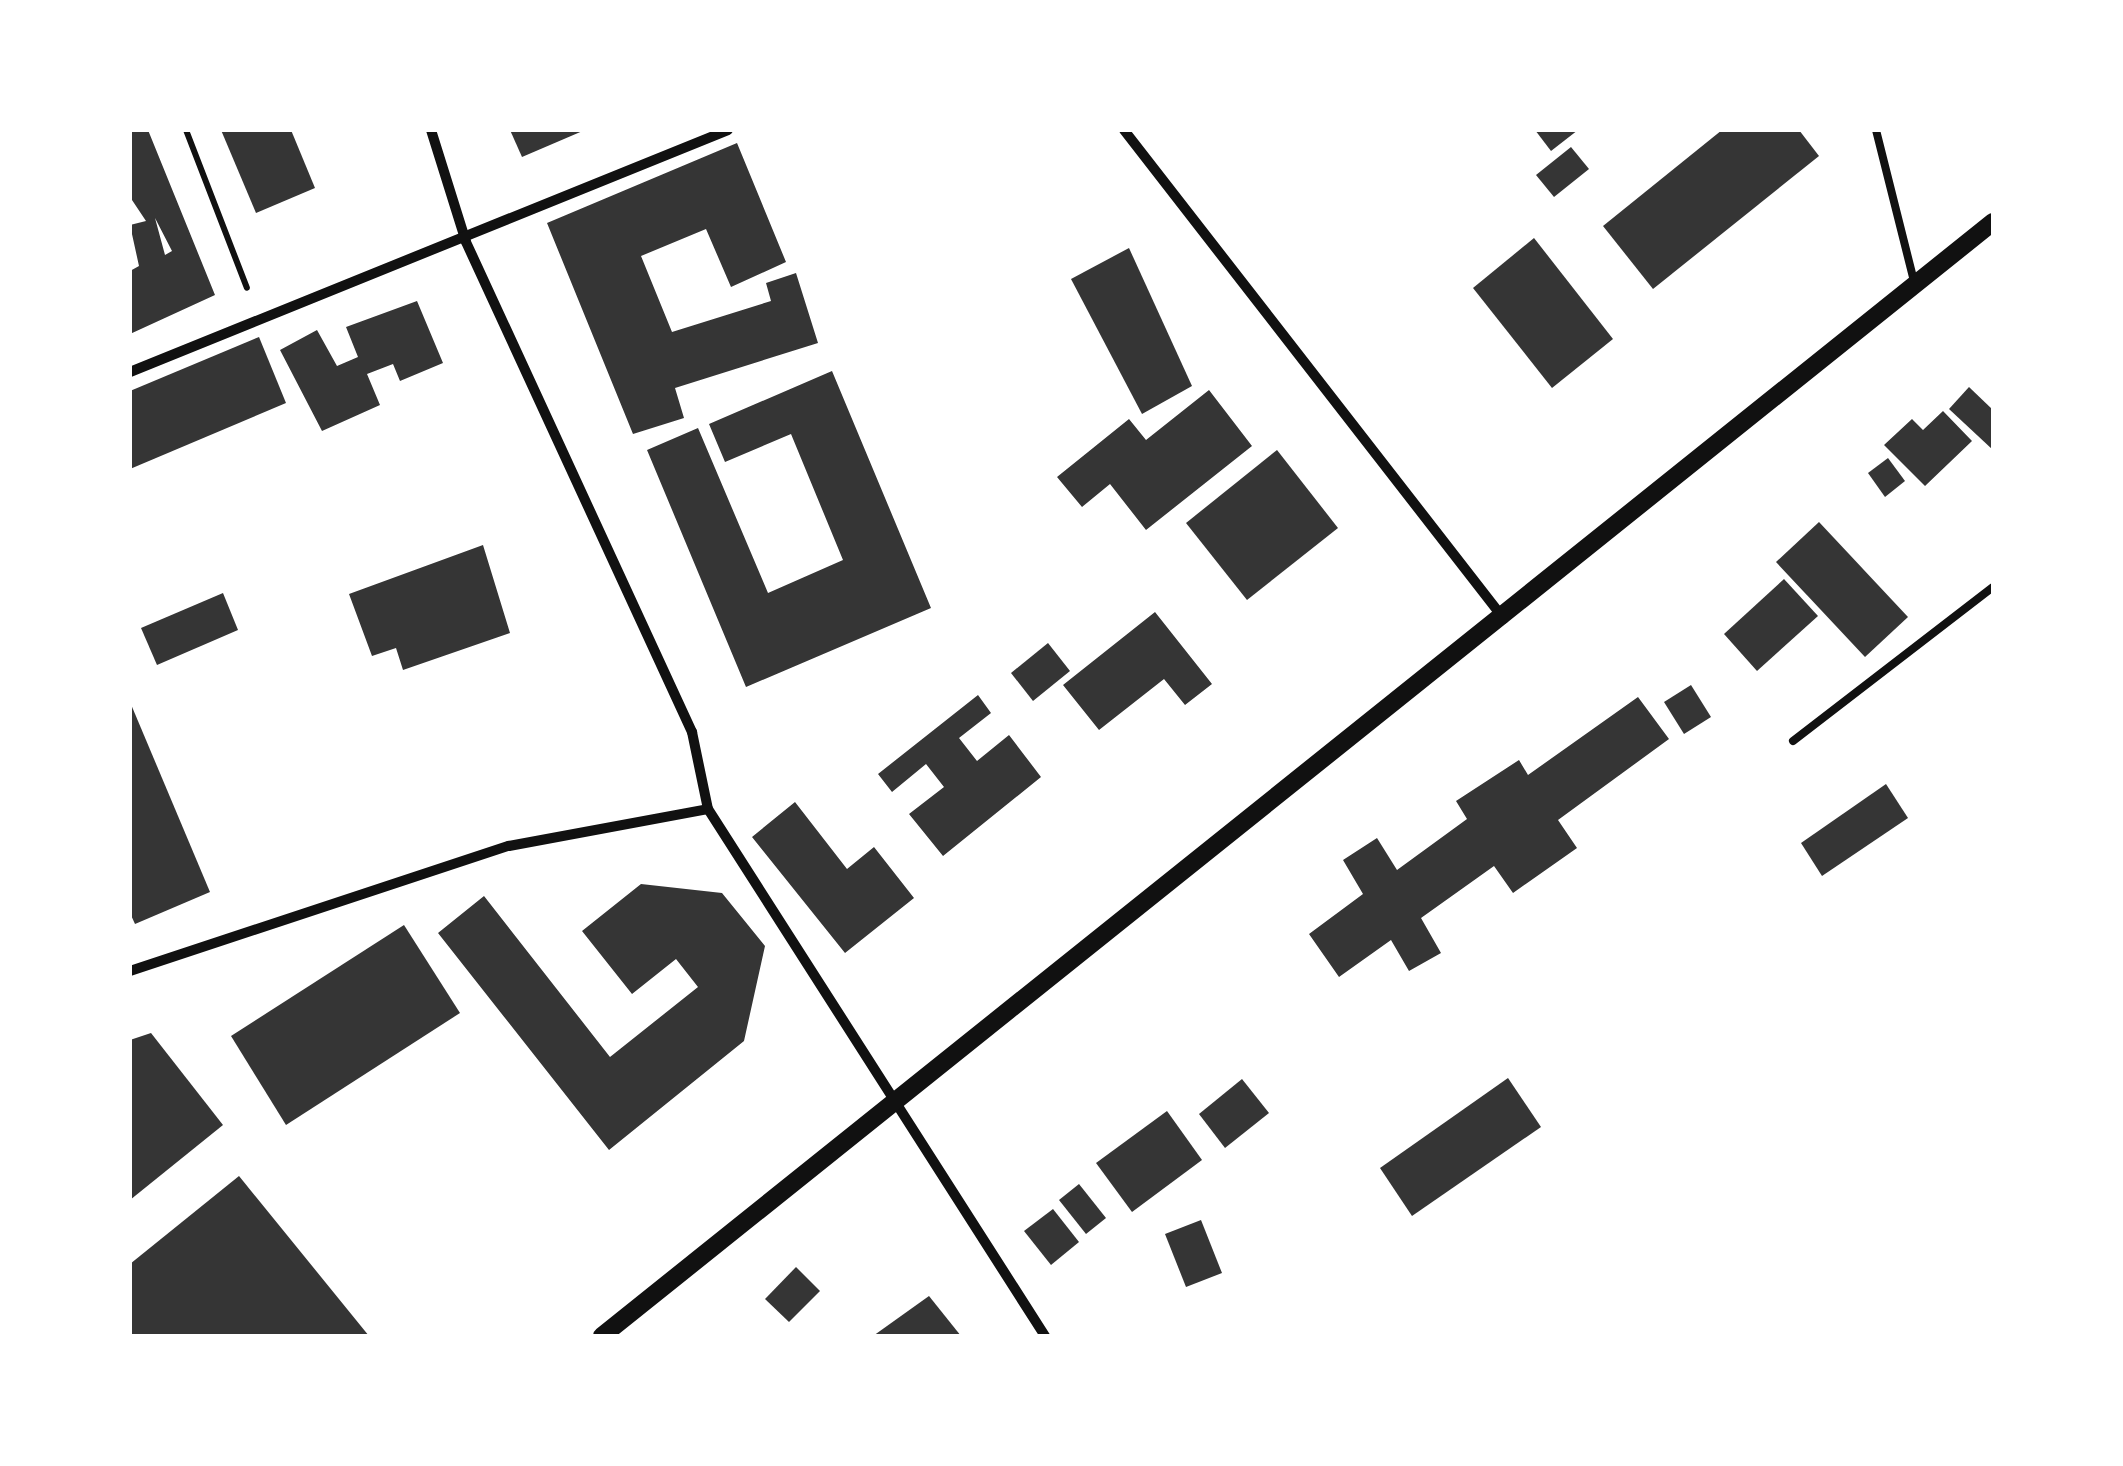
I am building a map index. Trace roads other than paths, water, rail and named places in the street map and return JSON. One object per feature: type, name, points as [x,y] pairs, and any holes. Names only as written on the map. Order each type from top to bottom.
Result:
[{"type":"street","points":[[430,130],[466,242],[692,732],[708,809],[1045,1336]]},
{"type":"street","points":[[130,372],[466,242],[728,130]]},
{"type":"street","points":[[1124,130],[1505,620]]},
{"type":"street","points":[[602,1336],[1505,620],[1993,222]]},
{"type":"street","points":[[130,971],[509,846],[708,809]]},
{"type":"lane","points":[[1876,130],[1915,286]]},
{"type":"lane","points":[[1793,740],[1993,587]]}]
